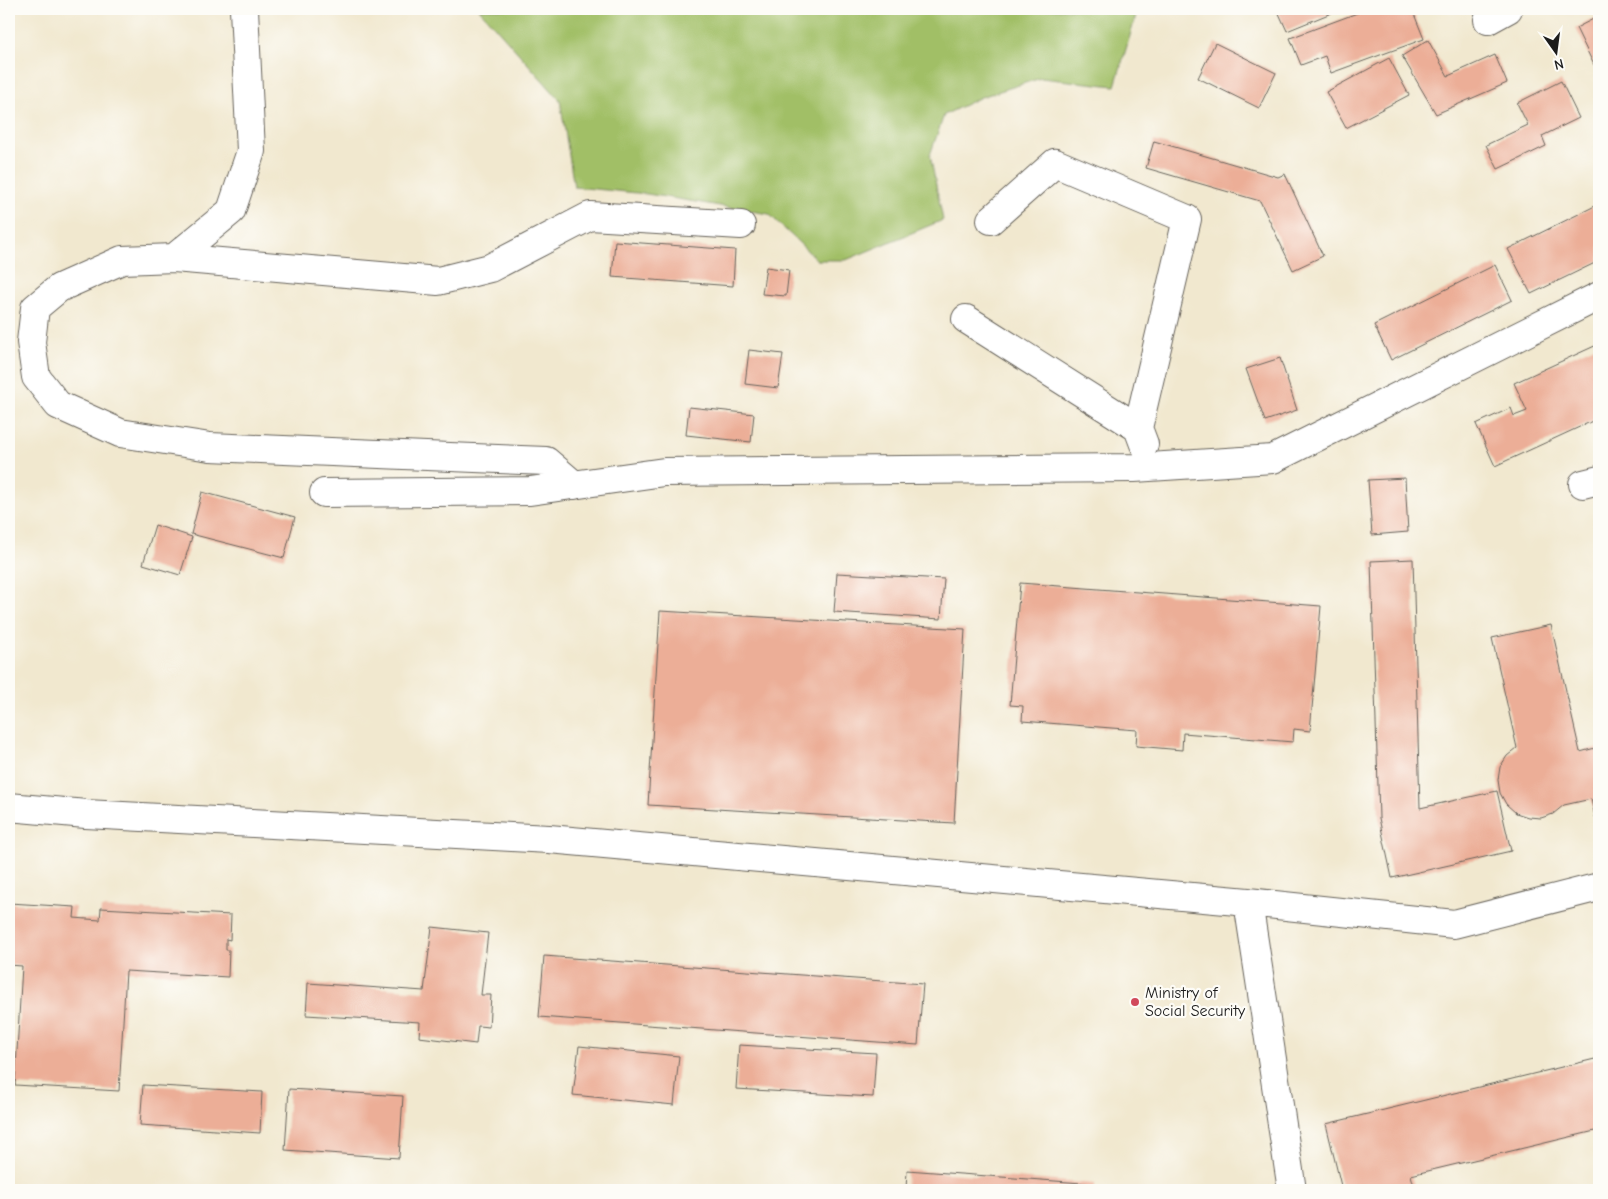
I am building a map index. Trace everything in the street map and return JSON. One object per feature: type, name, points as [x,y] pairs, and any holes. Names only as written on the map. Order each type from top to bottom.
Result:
[{"type":"street","points":[[174,258],[231,211],[251,151],[244,9]]},
{"type":"street","points":[[991,220],[1055,163],[1186,219],[1138,428],[1153,467]]},
{"type":"street","points":[[574,485],[546,461],[210,447],[120,433],[58,405],[36,377],[31,342],[35,308],[59,288],[122,260],[174,258],[438,281],[490,268],[590,216],[741,225]]},
{"type":"street","points":[[324,493],[530,491],[664,472],[1153,467],[1273,459],[1599,296]]},
{"type":"street","points":[[966,319],[1138,428]]},
{"type":"street","points":[[9,807],[86,814],[549,839],[1248,902],[1454,924],[1599,887]]},
{"type":"street","points":[[1248,902],[1292,1190]]},
{"type":"green space","points":[[479,9],[1131,9],[1137,12],[1115,86],[1041,78],[981,97],[944,115],[930,155],[943,220],[846,260],[817,260],[769,214],[647,194],[574,187],[560,100]]},
{"type":"building","points":[[1277,9],[1341,9],[1287,31]]},
{"type":"building","points":[[1368,9],[1412,9],[1424,39],[1331,73],[1325,56],[1301,65],[1290,38]]},
{"type":"building","points":[[1599,16],[1599,62],[1594,65],[1576,28]]},
{"type":"building","points":[[1428,40],[1448,76],[1495,55],[1507,83],[1436,114],[1402,56]]},
{"type":"building","points":[[1215,43],[1276,73],[1259,108],[1198,78]]},
{"type":"building","points":[[1389,58],[1409,95],[1346,128],[1326,92]]},
{"type":"building","points":[[1561,81],[1579,118],[1542,136],[1546,146],[1498,169],[1486,145],[1528,125],[1517,103]]},
{"type":"building","points":[[1154,141],[1278,177],[1285,174],[1323,256],[1293,270],[1260,201],[1146,168]]},
{"type":"building","points":[[1599,204],[1599,261],[1531,294],[1508,249]]},
{"type":"building","points":[[615,241],[735,250],[733,286],[612,277]]},
{"type":"building","points":[[1495,265],[1512,300],[1391,360],[1374,325]]},
{"type":"building","points":[[766,267],[789,270],[786,296],[762,294]]},
{"type":"building","points":[[1599,344],[1599,418],[1495,466],[1476,424],[1511,408],[1514,416],[1527,411],[1514,383]]},
{"type":"building","points":[[749,350],[783,354],[778,388],[745,384]]},
{"type":"building","points":[[1280,358],[1297,410],[1265,421],[1246,369]]},
{"type":"building","points":[[689,407],[754,414],[751,442],[686,435]]},
{"type":"building","points":[[1405,478],[1408,532],[1372,535],[1368,480]]},
{"type":"building","points":[[202,492],[295,517],[284,558],[191,534]]},
{"type":"building","points":[[155,525],[192,537],[180,575],[143,564]]},
{"type":"building","points":[[1413,559],[1420,808],[1497,791],[1511,851],[1392,878],[1379,818],[1371,561]]},
{"type":"building","points":[[837,573],[944,579],[941,619],[834,612]]},
{"type":"building","points":[[1020,583],[1321,606],[1310,731],[1294,729],[1293,742],[1183,733],[1182,750],[1136,746],[1137,730],[1022,721],[1023,706],[1010,705]]},
{"type":"building","points":[[660,611],[965,629],[954,823],[648,805]]},
{"type":"building","points":[[1551,625],[1580,752],[1599,747],[1599,816],[1595,817],[1591,799],[1564,805],[1553,814],[1541,818],[1528,817],[1516,813],[1506,804],[1500,793],[1498,780],[1500,767],[1507,756],[1517,748],[1492,638]]},
{"type":"building","points":[[9,903],[75,907],[74,918],[100,920],[101,908],[231,915],[230,940],[226,939],[226,950],[229,950],[228,977],[126,971],[119,1091],[15,1085],[22,966],[9,965]]},
{"type":"building","points":[[432,927],[488,933],[481,995],[491,995],[489,1027],[478,1026],[476,1044],[419,1037],[420,1022],[306,1015],[308,983],[424,991]]},
{"type":"building","points":[[544,956],[923,984],[918,1045],[539,1017]]},
{"type":"building","points":[[739,1045],[876,1053],[873,1097],[736,1089]]},
{"type":"building","points":[[579,1046],[679,1056],[674,1105],[573,1095]]},
{"type":"building","points":[[1599,1058],[1599,1130],[1411,1175],[1415,1190],[1342,1190],[1326,1124]]},
{"type":"building","points":[[143,1085],[262,1092],[260,1133],[140,1125]]},
{"type":"building","points":[[289,1089],[403,1096],[399,1158],[285,1150]]},
{"type":"building","points":[[907,1170],[1095,1184],[1095,1190],[906,1190]]},
{"type":"place","name":"Ministry of Social Security","points":[[1135,1002]]}]
